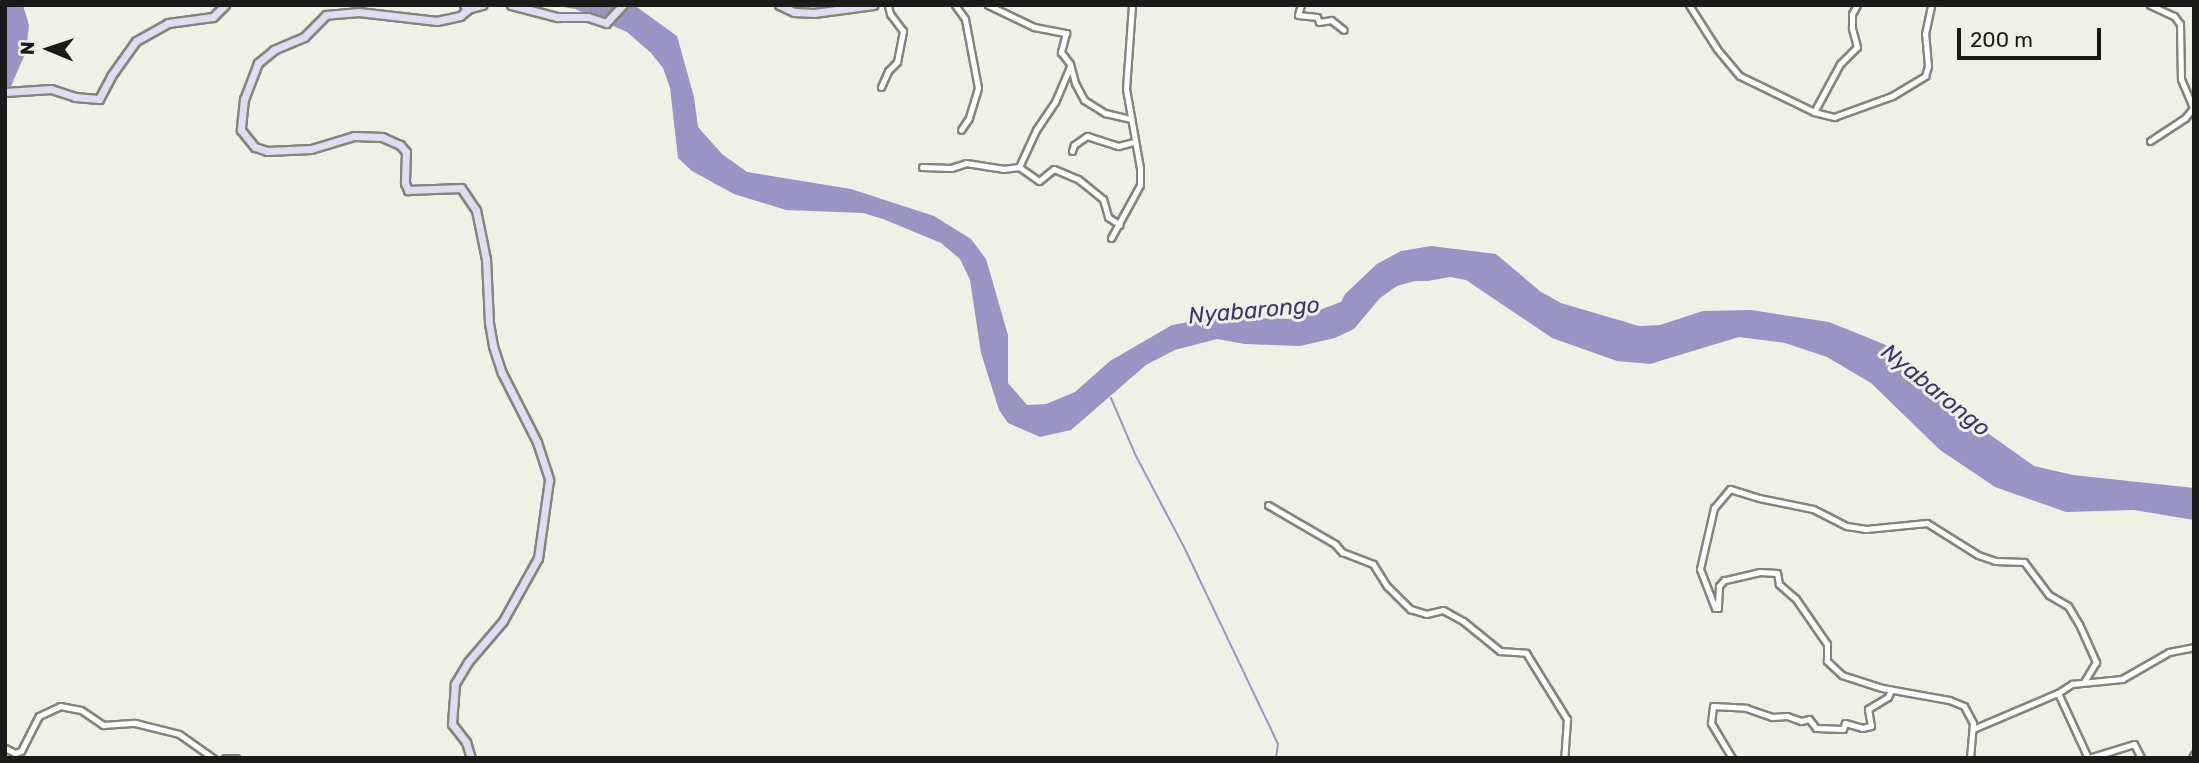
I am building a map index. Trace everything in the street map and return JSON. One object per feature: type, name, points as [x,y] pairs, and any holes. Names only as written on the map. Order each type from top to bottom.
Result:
[{"type":"main road","points":[[5,92],[51,89],[75,97],[97,99],[136,41],[168,23],[213,17],[225,5]]},
{"type":"main road","points":[[471,758],[466,742],[452,724],[456,684],[468,662],[503,621],[537,558],[549,480],[537,442],[502,373],[493,346],[489,323],[486,259],[476,210],[461,188],[408,190],[405,183],[406,152],[400,145],[382,137],[354,136],[311,149],[277,151],[255,147],[242,130],[244,99],[258,63],[274,50],[304,37],[326,15],[359,12],[437,21],[453,19],[466,7],[482,5]]},
{"type":"main road","points":[[511,5],[556,17],[582,16],[607,23],[623,5]]},
{"type":"main road","points":[[779,5],[794,12],[814,13],[873,5]]},
{"type":"street","points":[[881,87],[888,71],[897,62],[903,31],[890,14],[888,5]]},
{"type":"street","points":[[955,5],[965,19],[978,88],[969,118],[961,130]]},
{"type":"street","points":[[988,5],[1034,27],[1066,33],[1061,52],[1070,67],[1074,83],[1087,102],[1105,113],[1131,120]]},
{"type":"street","points":[[1111,238],[1139,187],[1140,168],[1125,76],[1132,37],[1132,5]]},
{"type":"street","points":[[1301,5],[1298,15],[1317,17],[1319,22],[1331,20],[1344,30]]},
{"type":"street","points":[[1689,5],[1717,49],[1740,76],[1827,116],[1843,115],[1892,96],[1922,80],[1928,72],[1926,34],[1931,5]]},
{"type":"street","points":[[1814,112],[1840,64],[1857,47],[1852,28],[1857,5]]},
{"type":"street","points":[[2150,5],[2174,16],[2180,24],[2180,74],[2193,108],[2185,118],[2150,141]]},
{"type":"street","points":[[1020,167],[1036,130],[1055,102],[1070,67]]},
{"type":"street","points":[[1072,151],[1074,145],[1086,136],[1118,146],[1134,142]]},
{"type":"street","points":[[922,167],[951,168],[966,163],[1001,169],[1020,167],[1039,181],[1054,169],[1078,179],[1103,199],[1108,217],[1119,225]]},
{"type":"street","points":[[1970,758],[1973,729],[1971,716],[1959,703],[1891,690],[1845,677],[1829,664],[1826,644],[1796,599],[1779,584],[1776,573],[1760,572],[1724,580],[1719,586],[1718,608],[1715,608],[1700,569],[1714,508],[1730,489],[1814,509],[1847,526],[1866,529],[1927,523],[1978,555],[1995,561],[2024,562],[2049,595],[2068,606],[2079,624],[2096,662],[2084,682]]},
{"type":"street","points":[[1268,505],[1335,544],[1342,552],[1373,564],[1387,586],[1410,609],[1424,614],[1443,610],[1464,621],[1500,651],[1525,652],[1567,719],[1564,758]]},
{"type":"street","points":[[1973,729],[2073,684],[2122,679],[2169,652],[2179,648],[2194,648]]},
{"type":"street","points":[[1732,758],[1711,723],[1713,706],[1746,708],[1772,717],[1787,716],[1801,721],[1809,719],[1816,728],[1843,729],[1845,723],[1871,726],[1868,709],[1888,697],[1891,690]]},
{"type":"street","points":[[2058,693],[2088,758],[2134,744],[2141,758]]},
{"type":"street","points":[[5,748],[15,753],[21,751],[40,716],[60,706],[80,710],[103,725],[135,723],[179,734],[213,758]]},
{"type":"street","points":[[225,758],[236,758]]},
{"type":"shaded area","points":[[5,5],[23,5],[29,25],[26,52],[11,86],[7,86]]},
{"type":"shaded area","points":[[552,5],[634,5],[677,36],[694,97],[698,127],[722,154],[747,172],[851,189],[934,216],[971,239],[986,259],[1008,335],[1008,383],[1027,405],[1046,404],[1075,392],[1110,361],[1172,325],[1216,317],[1295,319],[1341,302],[1345,294],[1377,264],[1401,251],[1431,246],[1496,254],[1541,292],[1561,303],[1639,326],[1660,325],[1703,311],[1751,310],[1829,322],[1886,345],[1931,393],[2034,466],[2073,475],[2194,488],[2194,520],[2134,510],[2066,512],[1995,487],[1940,450],[1871,383],[1827,357],[1785,343],[1739,337],[1650,364],[1617,361],[1552,338],[1466,280],[1450,277],[1397,286],[1380,298],[1354,329],[1335,338],[1300,346],[1245,344],[1217,339],[1175,350],[1146,365],[1071,430],[1040,437],[1008,423],[999,410],[981,353],[970,280],[960,259],[941,243],[883,219],[863,213],[786,210],[734,194],[692,171],[678,158],[670,88],[663,68],[651,53],[627,32],[575,9]]},
{"type":"waterway","points":[[1111,398],[1136,456],[1184,547],[1278,744],[1276,758]]},
{"type":"water label","name":"Nyabarongo","points":[[1254,310]]},
{"type":"water label","name":"Nyabarongo","points":[[1936,390]]}]
